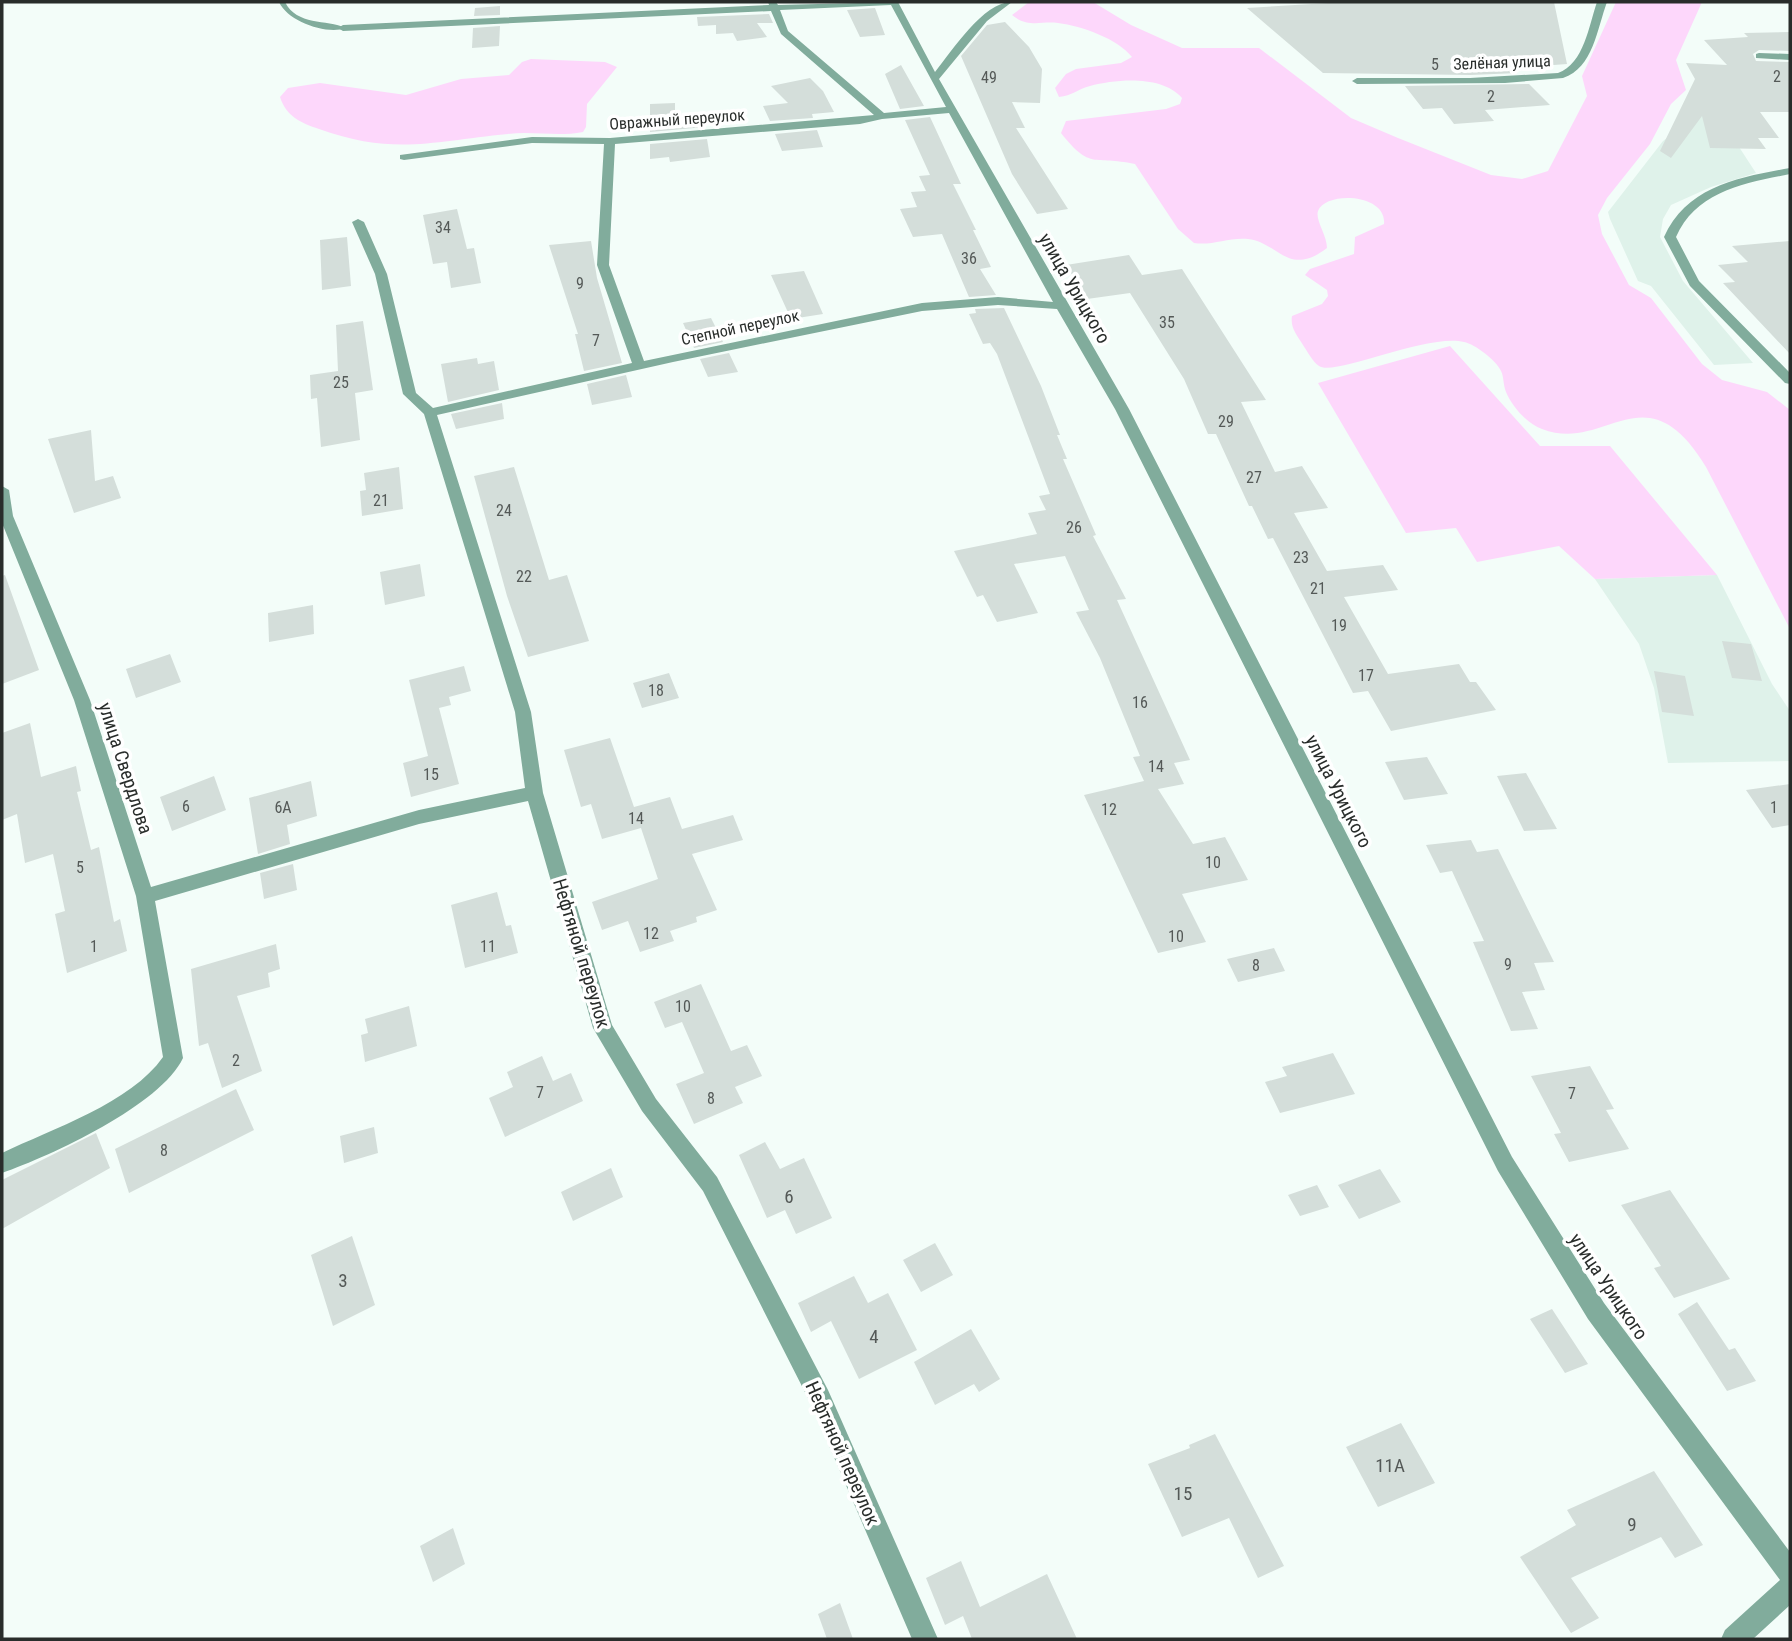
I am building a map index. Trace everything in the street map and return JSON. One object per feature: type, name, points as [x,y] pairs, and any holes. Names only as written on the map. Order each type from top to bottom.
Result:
[{"type":"street","points":[[343,28],[894,2]]},
{"type":"street","name":"улица Урицкого","points":[[894,2],[909,37],[935,78],[1060,306],[1122,410],[1505,1164],[1596,1311],[1790,1572]]},
{"type":"street","points":[[935,78],[984,19],[1007,2]]},
{"type":"street","name":"Зелёная улица","points":[[1357,81],[1537,78],[1567,74],[1578,65],[1602,2]]},
{"type":"street","points":[[774,6],[784,32],[883,116]]},
{"type":"street","points":[[1759,57],[1790,57]]},
{"type":"street","name":"Овражный переулок","points":[[404,157],[533,140],[610,141],[860,121],[883,116],[952,110]]},
{"type":"street","points":[[610,141],[603,265],[639,366]]},
{"type":"street","points":[[1790,171],[1723,187],[1683,209],[1670,237],[1694,283],[1790,380]]},
{"type":"street","name":"Нефтяной переулок","points":[[358,222],[381,274],[410,394],[430,413],[523,712],[534,793],[603,1028],[649,1105],[710,1184],[820,1398],[925,1639]]},
{"type":"street","name":"Степной переулок","points":[[430,413],[922,307],[998,301],[1060,306]]},
{"type":"street","name":"улица Свердлова","points":[[2,490],[6,516],[82,700],[145,896],[173,1058],[168,1069],[141,1093],[2,1163]]},
{"type":"street","points":[[145,896],[419,817],[534,793]]},
{"type":"street","points":[[1734,1639],[1790,1588]]},
{"type":"lane","points":[[282,2],[285,10],[292,14],[319,25],[343,28]]},
{"type":"shaded area","points":[[1029,2],[1093,2],[1131,25],[1182,48],[1259,48],[1351,118],[1491,175],[1522,179],[1548,171],[1587,96],[1582,76],[1616,2],[1702,2],[1676,60],[1686,90],[1671,104],[1650,144],[1607,198],[1598,215],[1602,234],[1629,285],[1651,298],[1702,364],[1722,380],[1767,392],[1790,410],[1790,629],[1706,467],[1684,438],[1664,422],[1644,418],[1626,420],[1565,434],[1536,427],[1512,403],[1501,371],[1495,363],[1479,349],[1464,342],[1428,344],[1343,366],[1319,366],[1310,356],[1292,324],[1292,316],[1322,304],[1328,296],[1327,290],[1305,275],[1310,269],[1354,254],[1355,237],[1384,224],[1382,214],[1376,206],[1355,198],[1332,200],[1323,205],[1318,215],[1327,248],[1302,260],[1284,256],[1258,241],[1248,239],[1194,243],[1178,229],[1135,164],[1087,157],[1079,153],[1061,133],[1066,121],[1166,109],[1180,104],[1182,98],[1163,85],[1139,81],[1086,87],[1059,97],[1055,88],[1066,74],[1076,69],[1121,63],[1132,57],[1109,39],[1088,30],[1058,23],[1029,23],[1012,15]]},
{"type":"shaded area","points":[[531,59],[605,62],[617,67],[587,104],[586,127],[583,132],[517,133],[414,144],[370,142],[312,127],[300,121],[290,114],[280,97],[288,88],[320,83],[406,95],[461,79],[509,75],[522,62]]},
{"type":"shaded area","points":[[1711,104],[1756,173],[1711,187],[1671,205],[1663,219],[1660,237],[1683,281],[1753,363],[1714,365],[1651,286],[1638,281],[1608,212],[1663,141]]},
{"type":"shaded area","points":[[1450,346],[1540,446],[1610,446],[1717,575],[1595,579],[1559,546],[1477,562],[1456,528],[1406,533],[1318,383]]},
{"type":"shaded area","points":[[1717,575],[1772,684],[1790,711],[1790,761],[1668,763],[1654,688],[1639,644],[1595,579]]},
{"type":"building","points":[[1345,2],[1554,2],[1567,64],[1513,68],[1518,73],[1470,75],[1323,73],[1247,8]]},
{"type":"building","points":[[500,6],[500,15],[474,16],[475,8]]},
{"type":"building","points":[[875,8],[885,35],[860,37],[847,10]]},
{"type":"building","points":[[769,14],[773,23],[757,23],[767,37],[737,41],[733,33],[716,34],[716,25],[698,26],[697,17]]},
{"type":"building","points":[[1005,22],[1029,47],[1042,69],[1040,103],[1012,102],[1025,128],[1016,128],[1068,209],[1037,214],[1012,174],[961,56],[987,25]]},
{"type":"building","points":[[500,26],[499,46],[472,48],[473,28]]},
{"type":"building","points":[[1790,32],[1790,51],[1759,50],[1753,54],[1756,61],[1790,62],[1790,112],[1760,112],[1779,138],[1758,138],[1766,149],[1710,148],[1702,116],[1671,158],[1660,151],[1695,79],[1686,63],[1727,65],[1704,40],[1748,37],[1744,33]]},
{"type":"building","points":[[901,65],[924,106],[900,109],[885,74]]},
{"type":"building","points":[[810,78],[823,91],[834,112],[812,114],[813,118],[770,121],[763,106],[788,103],[771,86]]},
{"type":"building","points":[[1529,84],[1550,105],[1485,110],[1494,121],[1454,124],[1442,108],[1423,109],[1405,86]]},
{"type":"building","points":[[675,103],[675,115],[693,113],[696,121],[704,120],[705,127],[650,132],[650,104]]},
{"type":"building","points":[[930,117],[961,184],[953,184],[991,267],[980,269],[996,295],[969,297],[942,234],[913,237],[900,209],[917,207],[911,192],[926,191],[919,176],[930,175],[905,120]]},
{"type":"building","points":[[817,130],[823,147],[782,151],[775,134]]},
{"type":"building","points":[[707,139],[710,157],[670,162],[669,157],[650,159],[650,144]]},
{"type":"building","points":[[457,209],[467,249],[474,248],[481,283],[451,288],[447,262],[433,264],[423,215]]},
{"type":"building","points":[[347,237],[351,286],[322,290],[320,240]]},
{"type":"building","points":[[591,241],[597,278],[622,363],[584,371],[575,334],[578,334],[549,245]]},
{"type":"building","points":[[1790,241],[1790,354],[1723,283],[1735,282],[1718,265],[1748,262],[1732,246]]},
{"type":"building","points":[[1129,255],[1142,275],[1182,269],[1266,400],[1241,402],[1275,472],[1302,466],[1328,508],[1294,513],[1327,571],[1383,565],[1398,590],[1344,597],[1388,674],[1459,664],[1470,682],[1476,682],[1496,710],[1391,731],[1368,691],[1353,693],[1273,538],[1268,539],[1252,506],[1249,506],[1216,434],[1208,434],[1184,379],[1130,293],[1087,299],[1066,265]]},
{"type":"building","points":[[804,271],[823,314],[791,319],[771,275]]},
{"type":"building","points":[[1004,308],[1041,386],[1060,435],[1057,435],[1067,459],[1063,459],[1096,535],[1093,536],[1126,599],[1117,600],[1190,760],[1174,763],[1184,784],[1158,789],[1193,844],[1225,837],[1248,880],[1182,894],[1206,942],[1158,953],[1084,795],[1144,781],[1133,757],[1140,756],[1100,658],[1076,612],[1089,610],[1065,556],[1014,564],[1038,613],[997,622],[983,595],[977,597],[954,551],[1037,534],[1028,513],[1046,510],[1039,496],[1050,494],[997,354],[990,343],[983,344],[969,314],[976,313],[975,309]]},
{"type":"building","points":[[711,318],[723,342],[694,348],[683,323]]},
{"type":"building","points":[[363,321],[373,390],[355,393],[360,440],[321,447],[317,398],[311,399],[310,375],[338,371],[336,325]]},
{"type":"building","points":[[729,353],[738,372],[708,377],[700,359]]},
{"type":"building","points":[[477,358],[478,364],[494,361],[499,390],[448,402],[441,364]]},
{"type":"building","points":[[626,375],[632,397],[592,405],[587,384]]},
{"type":"building","points":[[502,403],[504,419],[456,429],[451,414]]},
{"type":"building","points":[[91,430],[95,481],[113,476],[121,498],[74,513],[48,439]]},
{"type":"building","points":[[399,467],[403,509],[362,516],[360,491],[366,490],[364,473]]},
{"type":"building","points":[[514,467],[549,580],[567,575],[589,641],[528,657],[507,596],[474,476]]},
{"type":"building","points":[[420,564],[425,596],[385,605],[380,572]]},
{"type":"building","points":[[5,575],[39,670],[2,684],[2,576]]},
{"type":"building","points":[[313,605],[314,634],[269,642],[268,613]]},
{"type":"building","points":[[1722,641],[1751,644],[1762,681],[1732,678]]},
{"type":"building","points":[[170,654],[181,682],[136,698],[126,669]]},
{"type":"building","points":[[464,666],[471,691],[449,697],[451,705],[439,708],[459,784],[411,797],[403,763],[428,756],[409,680]]},
{"type":"building","points":[[1654,671],[1685,676],[1694,716],[1662,712]]},
{"type":"building","points":[[669,673],[679,698],[642,708],[633,683]]},
{"type":"building","points":[[30,723],[41,777],[76,766],[81,791],[77,792],[91,850],[99,847],[114,922],[120,919],[127,951],[67,973],[55,914],[65,911],[53,854],[25,863],[17,814],[2,820],[2,733]]},
{"type":"building","points":[[610,738],[634,807],[670,797],[682,829],[733,815],[743,840],[692,854],[717,910],[696,917],[697,922],[670,931],[674,941],[640,952],[628,921],[602,930],[592,902],[658,879],[641,828],[602,839],[591,804],[581,807],[564,750]]},
{"type":"building","points":[[1427,757],[1448,794],[1404,800],[1385,762]]},
{"type":"building","points":[[1526,773],[1557,829],[1524,831],[1497,776]]},
{"type":"building","points":[[214,776],[226,810],[172,831],[160,797]]},
{"type":"building","points":[[311,781],[317,816],[287,825],[290,844],[258,854],[249,798]]},
{"type":"building","points":[[1790,784],[1790,825],[1772,828],[1746,790]]},
{"type":"building","points":[[1471,840],[1477,852],[1498,849],[1554,962],[1534,963],[1545,990],[1522,992],[1538,1029],[1511,1031],[1473,942],[1484,941],[1452,871],[1440,873],[1426,845]]},
{"type":"building","points":[[293,864],[297,890],[264,899],[260,873]]},
{"type":"building","points":[[497,892],[506,926],[511,925],[518,953],[465,968],[451,905]]},
{"type":"building","points":[[276,944],[280,969],[268,973],[270,987],[237,996],[262,1071],[222,1088],[208,1043],[199,1046],[191,969]]},
{"type":"building","points":[[1274,948],[1285,971],[1238,982],[1227,959]]},
{"type":"building","points":[[701,984],[731,1051],[747,1045],[762,1076],[735,1087],[743,1103],[694,1124],[676,1084],[704,1073],[682,1022],[665,1028],[654,1002]]},
{"type":"building","points":[[409,1006],[417,1046],[365,1062],[361,1035],[368,1033],[365,1019]]},
{"type":"building","points":[[1333,1053],[1355,1094],[1280,1113],[1265,1082],[1287,1076],[1282,1067]]},
{"type":"building","points":[[542,1056],[553,1081],[571,1073],[583,1101],[505,1137],[489,1098],[513,1087],[507,1072]]},
{"type":"building","points":[[1590,1066],[1614,1109],[1606,1110],[1629,1149],[1569,1162],[1554,1134],[1561,1133],[1531,1076]]},
{"type":"building","points":[[236,1089],[254,1130],[129,1193],[115,1149]]},
{"type":"building","points":[[374,1127],[378,1153],[344,1163],[340,1136]]},
{"type":"building","points":[[96,1133],[110,1168],[2,1229],[2,1180]]},
{"type":"building","points":[[765,1142],[780,1169],[804,1158],[832,1218],[796,1234],[785,1210],[767,1218],[739,1155]]},
{"type":"building","points":[[611,1168],[623,1197],[573,1221],[561,1192]]},
{"type":"building","points":[[1380,1169],[1401,1202],[1359,1219],[1338,1185]]},
{"type":"building","points":[[1317,1185],[1329,1207],[1300,1216],[1288,1195]]},
{"type":"building","points":[[1670,1190],[1730,1279],[1674,1298],[1654,1268],[1661,1266],[1621,1205]]},
{"type":"building","points":[[352,1236],[375,1305],[333,1326],[311,1255]]},
{"type":"building","points":[[935,1243],[953,1275],[921,1292],[903,1260]]},
{"type":"building","points":[[854,1276],[868,1303],[888,1293],[917,1350],[859,1379],[831,1321],[811,1332],[798,1303]]},
{"type":"building","points":[[1697,1302],[1729,1350],[1735,1348],[1756,1381],[1727,1391],[1678,1314]]},
{"type":"building","points":[[1552,1309],[1588,1364],[1565,1373],[1530,1319]]},
{"type":"building","points":[[971,1329],[1000,1379],[979,1392],[974,1384],[935,1405],[914,1362]]},
{"type":"building","points":[[1401,1423],[1435,1483],[1378,1507],[1346,1447]]},
{"type":"building","points":[[1215,1434],[1284,1566],[1258,1578],[1229,1518],[1182,1537],[1148,1464],[1190,1448],[1189,1445]]},
{"type":"building","points":[[1654,1471],[1703,1545],[1675,1558],[1661,1537],[1571,1578],[1599,1618],[1571,1633],[1520,1557],[1576,1525],[1567,1510]]},
{"type":"building","points":[[453,1528],[465,1564],[433,1582],[420,1546]]},
{"type":"building","points":[[961,1561],[980,1607],[1047,1574],[1077,1639],[972,1639],[963,1616],[945,1625],[926,1578]]},
{"type":"building","points":[[840,1603],[853,1639],[827,1639],[818,1614]]}]
